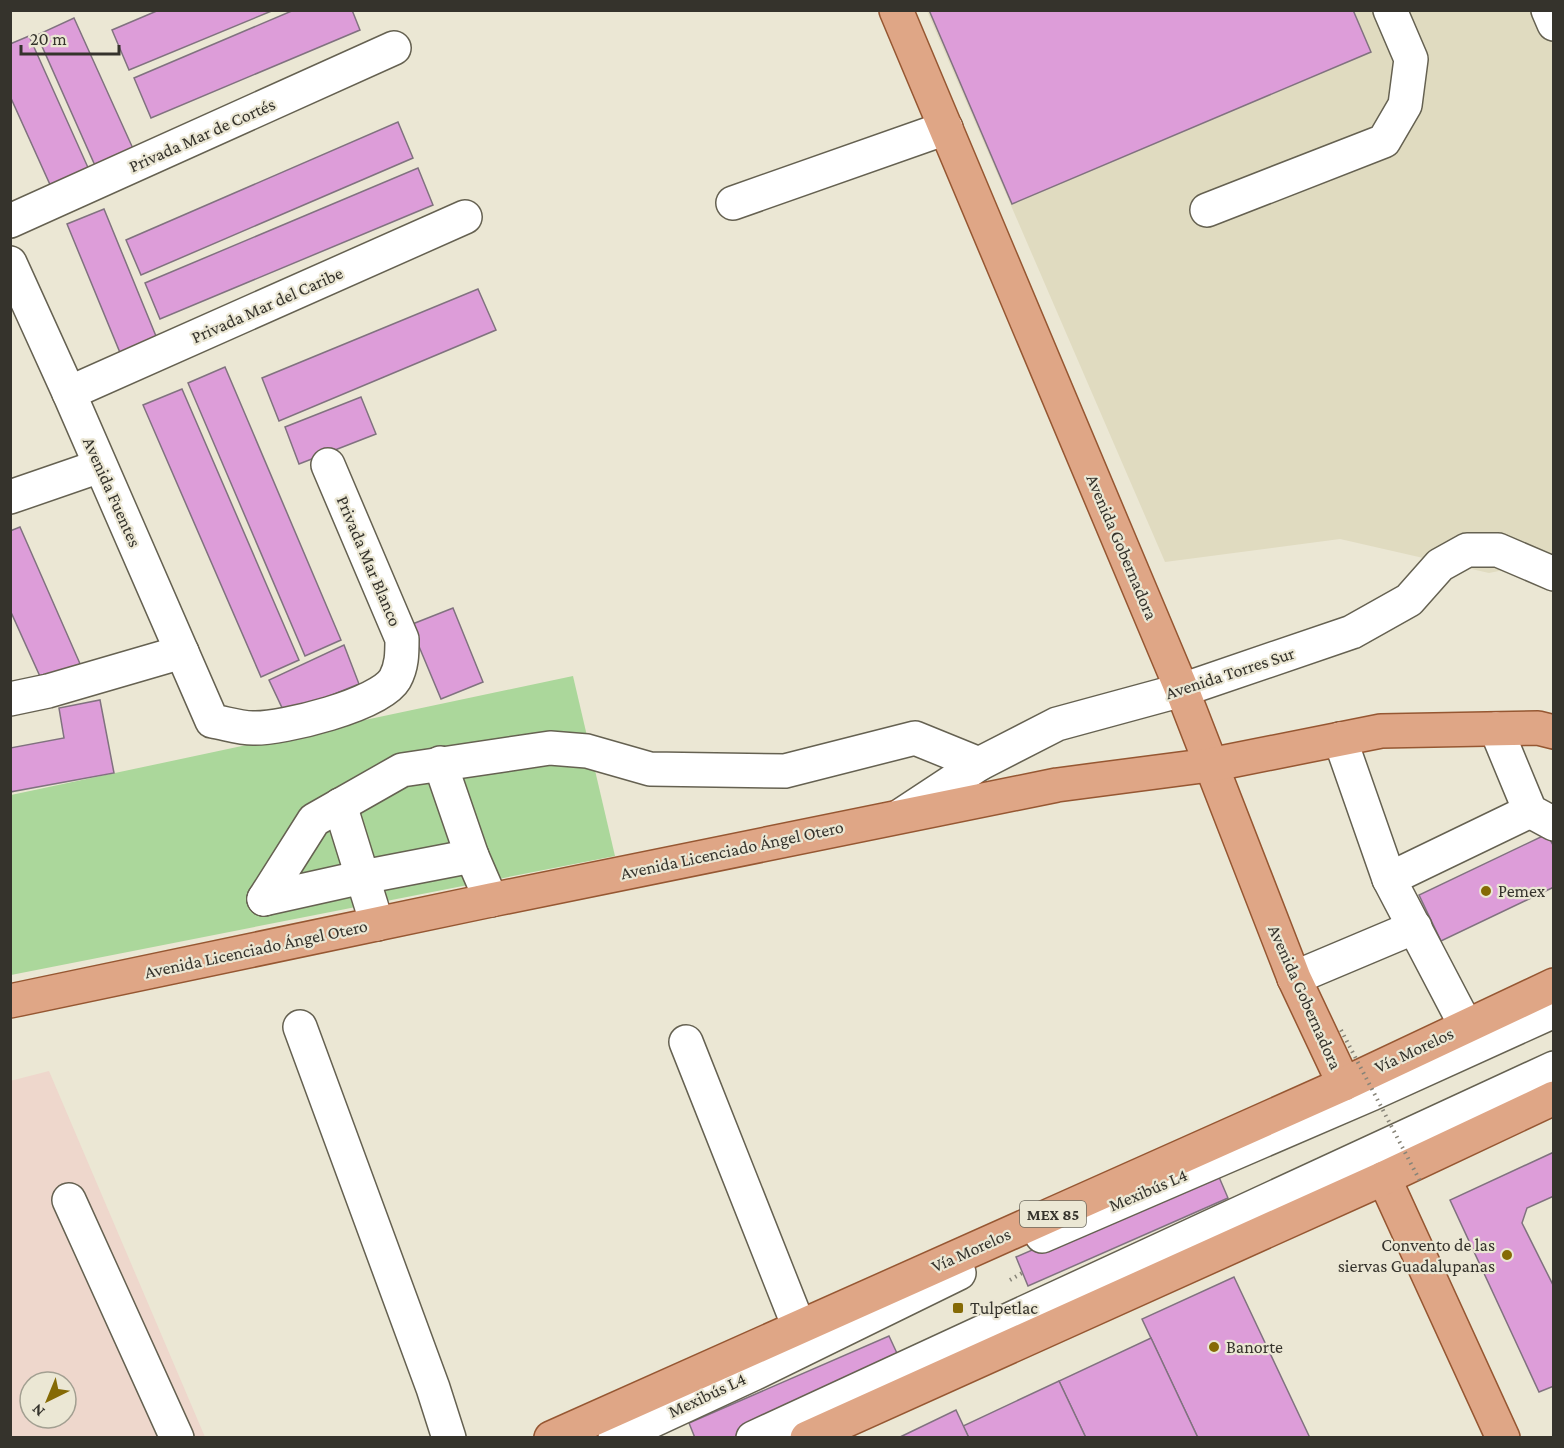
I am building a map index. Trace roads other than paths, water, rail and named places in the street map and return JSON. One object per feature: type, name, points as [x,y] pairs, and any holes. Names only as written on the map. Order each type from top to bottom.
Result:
[{"type":"main road","name":"Avenida Gobernadora","points":[[896,10],[1182,690],[1294,978],[1344,1084]]},
{"type":"main road","name":"Avenida Licenciado Ángel Otero","points":[[10,1000],[1058,785],[1210,765],[1381,730],[1538,728],[1554,732]]},
{"type":"main road","name":"Vía Morelos","points":[[551,1437],[1344,1084],[1554,985]]},
{"type":"main road","points":[[807,1437],[1384,1178],[1554,1098]]},
{"type":"main road","points":[[1384,1178],[1503,1437]]},
{"type":"street","points":[[1207,210],[1384,141],[1405,105],[1411,59],[1390,10]]},
{"type":"street","points":[[1548,10],[1554,24]]},
{"type":"street","name":"Privada Mar de Cortés","points":[[10,221],[394,48]]},
{"type":"street","points":[[733,203],[946,128]]},
{"type":"street","name":"Privada Mar del Caribe","points":[[69,393],[465,217]]},
{"type":"street","name":"Avenida Fuentes","points":[[13,275],[69,393],[212,721]]},
{"type":"street","name":"Privada Mar Blanco","points":[[212,721],[254,728],[321,717],[375,695],[394,682],[402,663],[402,639],[328,465]]},
{"type":"street","points":[[10,497],[100,466]]},
{"type":"street","name":"Avenida Torres Sur","points":[[900,816],[979,764],[1057,724],[1182,690],[1352,632],[1409,600],[1440,565],[1467,550],[1498,550],[1554,574]]},
{"type":"street","points":[[10,699],[48,691],[182,652]]},
{"type":"street","points":[[1389,879],[1542,818],[1496,729]]},
{"type":"street","points":[[472,856],[264,899],[314,819],[402,770],[550,748],[587,751],[650,769],[785,771],[915,738],[979,764]]},
{"type":"street","points":[[1340,739],[1389,879],[1466,1026]]},
{"type":"street","points":[[440,763],[472,856],[491,900]]},
{"type":"street","points":[[340,805],[377,924]]},
{"type":"street","points":[[1294,978],[1415,927]]},
{"type":"street","name":"Mexibús L4","points":[[615,1437],[753,1374],[953,1275],[1371,1094],[1554,1011]]},
{"type":"street","points":[[300,1027],[449,1437]]},
{"type":"street","points":[[686,1042],[799,1327]]},
{"type":"street","points":[[753,1437],[1554,1068]]},
{"type":"street","points":[[69,1200],[177,1437]]},
{"type":"place","name":"Pemex","points":[[1486,891]]},
{"type":"place","name":"Convento de las siervas Guadalupanas","points":[[1507,1255]]},
{"type":"place","name":"Tulpetlac","points":[[958,1308]]},
{"type":"place","name":"Banorte","points":[[1214,1347]]}]
